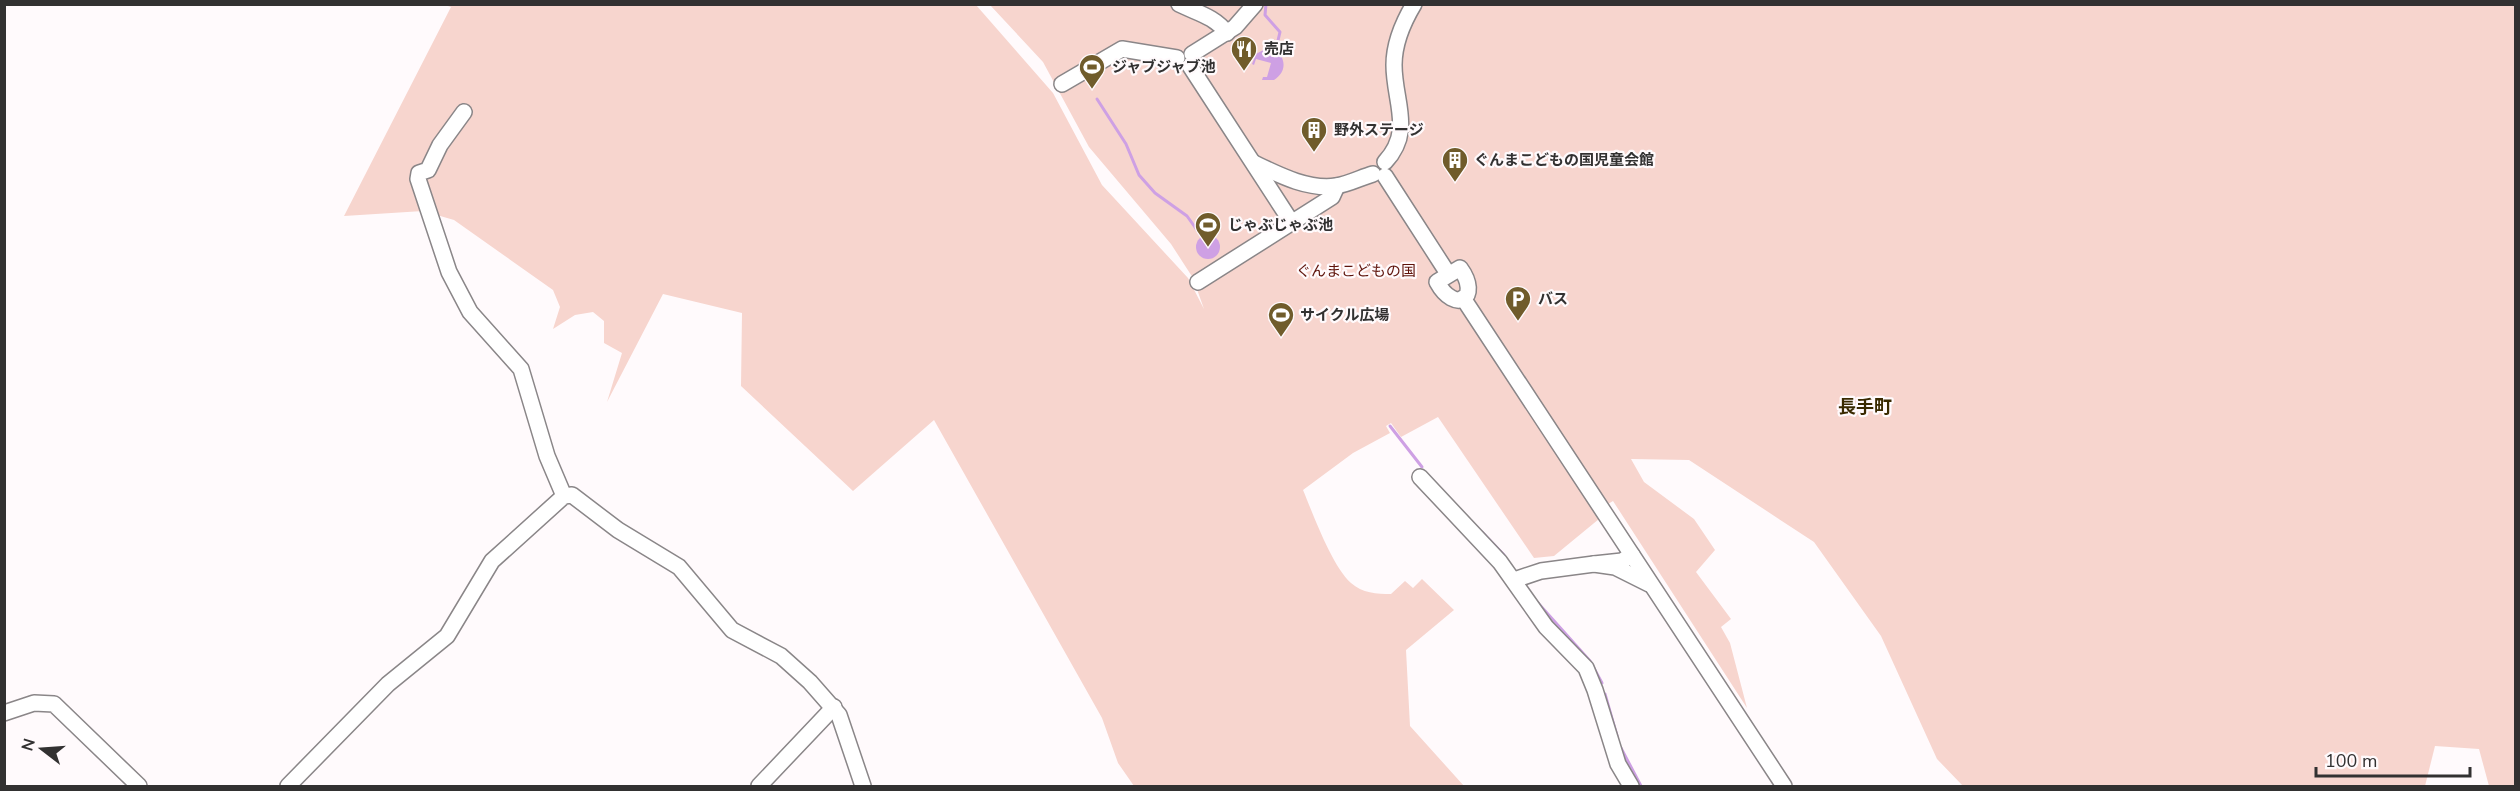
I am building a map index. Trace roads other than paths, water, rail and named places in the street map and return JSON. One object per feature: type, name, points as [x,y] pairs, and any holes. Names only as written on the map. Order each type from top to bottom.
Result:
[{"type":"street","points":[[1179,4],[1206,15],[1219,23],[1227,33]]},
{"type":"street","points":[[1062,84],[1122,49],[1186,60],[1240,24],[1255,4]]},
{"type":"street","points":[[1253,162],[1291,180],[1318,186],[1337,186],[1381,170],[1398,146],[1402,131],[1396,86],[1395,52],[1402,25],[1414,4]]},
{"type":"street","points":[[1186,60],[1292,223]]},
{"type":"street","points":[[464,112],[440,145],[428,170],[419,173],[418,179],[449,272],[470,312],[517,361],[521,369],[547,456],[564,496]]},
{"type":"street","points":[[1381,170],[1445,269]]},
{"type":"street","points":[[1198,282],[1332,197],[1337,186]]},
{"type":"street","points":[[1463,298],[1784,786]]},
{"type":"street","points":[[1420,477],[1514,580],[1546,627],[1590,676],[1618,764],[1631,786]]},
{"type":"street","points":[[288,786],[388,684],[447,636],[492,561],[564,496],[575,496],[618,530],[679,567],[732,630],[781,656],[834,707],[847,733],[863,786]]},
{"type":"street","points":[[1514,580],[1541,571],[1622,561],[1632,555]]},
{"type":"street","points":[[1594,564],[1625,571],[1652,585]]},
{"type":"street","points":[[4,713],[34,703],[54,704],[139,786]]},
{"type":"street","points":[[759,786],[834,707]]},
{"type":"waterway","points":[[1266,4],[1265,15],[1280,32],[1275,53]]},
{"type":"waterway","points":[[1097,99],[1126,144],[1139,175],[1155,193],[1187,216],[1202,237]]},
{"type":"waterway","points":[[1390,426],[1422,467]]},
{"type":"waterway","points":[[1482,532],[1504,555]]},
{"type":"waterway","points":[[1538,603],[1590,661],[1602,683]]},
{"type":"waterway","points":[[1605,694],[1617,736]]},
{"type":"waterway","points":[[1621,748],[1641,786]]},
{"type":"place","name":"売店","points":[[1244,72]]},
{"type":"place","name":"ジャブジャブ池","points":[[1092,90]]},
{"type":"place","name":"野外ステージ","points":[[1314,153]]},
{"type":"place","name":"ぐんまこどもの国児童会館","points":[[1455,183]]},
{"type":"place","name":"じゃぶじゃぶ池","points":[[1208,248]]},
{"type":"place","name":"バス","points":[[1518,322]]},
{"type":"place","name":"サイクル広場","points":[[1281,338]]},
{"type":"district","name":"長手町","points":[[1865,407]]},
{"type":"park label","name":"ぐんまこどもの国","points":[[1356,271]]}]
